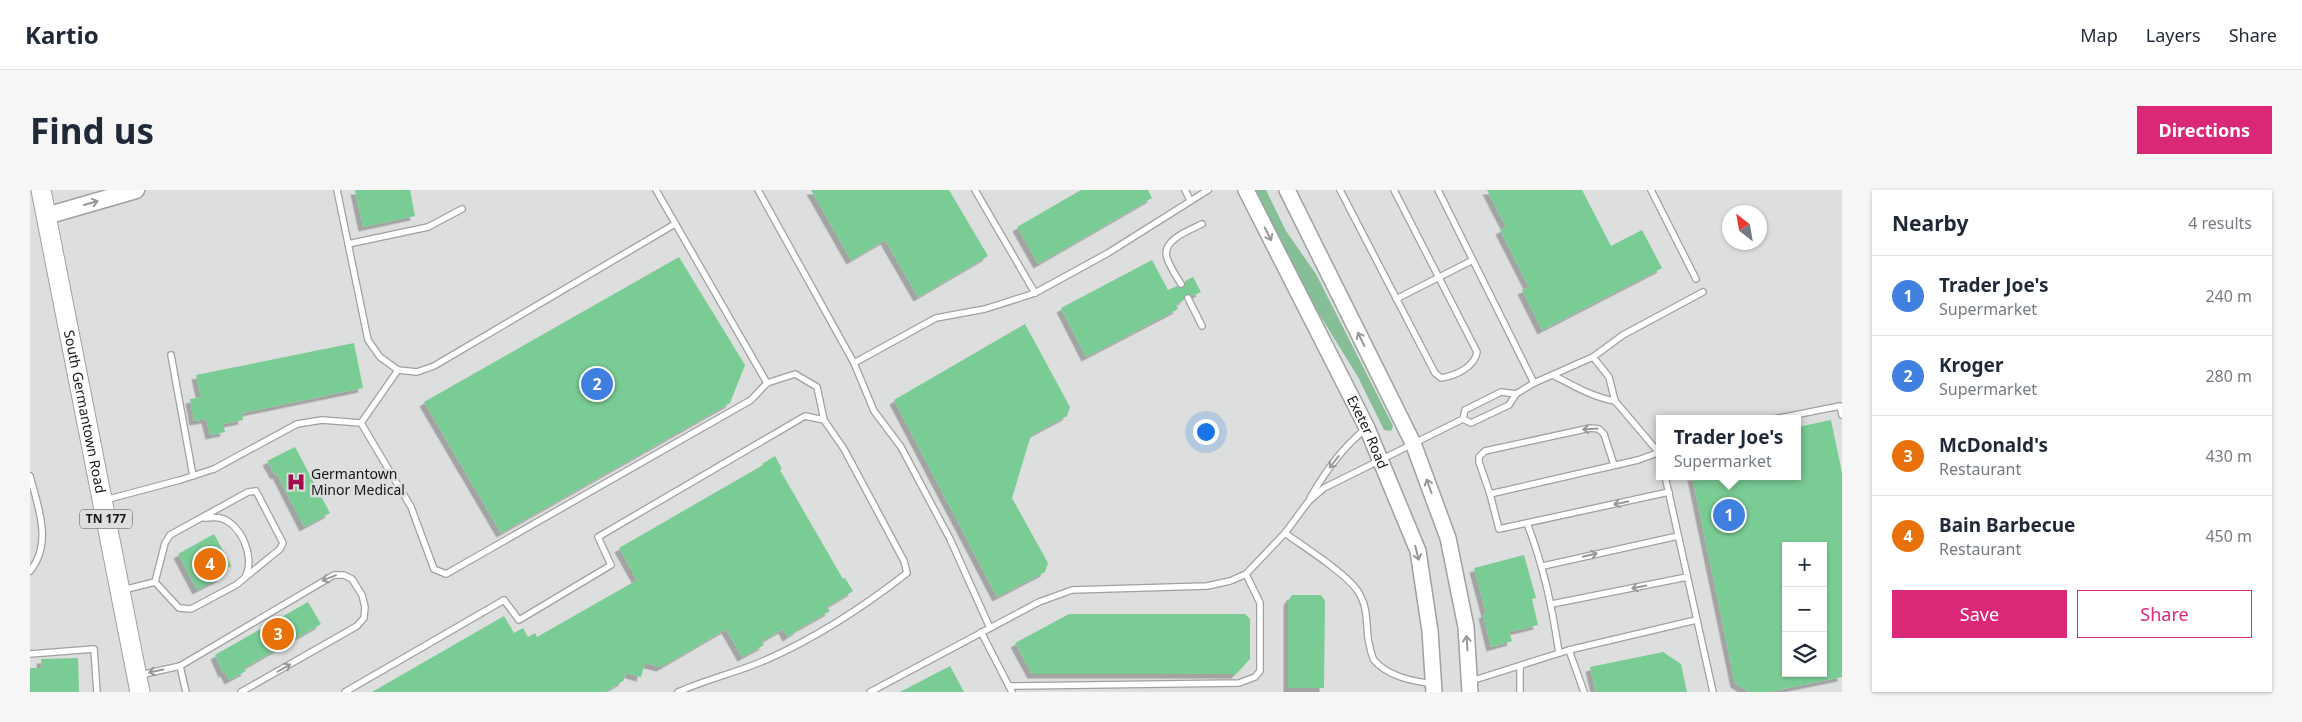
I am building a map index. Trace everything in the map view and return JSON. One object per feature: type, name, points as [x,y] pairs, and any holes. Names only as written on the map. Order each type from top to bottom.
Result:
[{"type":"main road","name":"South Germantown Road","points":[[41,190],[38,219],[102,500],[138,684]]},
{"type":"main road","points":[[38,219],[136,190]]},
{"type":"street","name":"Exeter Road","points":[[1246,190],[1381,459],[1418,551],[1430,631],[1433,688]]},
{"type":"street","points":[[1287,190],[1413,443],[1448,538],[1466,627],[1470,687]]},
{"type":"lane","points":[[337,190],[368,340],[380,357],[398,370],[417,372],[434,366],[675,224]]},
{"type":"lane","points":[[656,190],[767,383]]},
{"type":"lane","points":[[758,190],[854,363],[874,411],[901,447],[950,539],[990,628]]},
{"type":"lane","points":[[975,190],[1035,293]]},
{"type":"lane","points":[[1185,190],[1190,200]]},
{"type":"lane","points":[[854,363],[936,318],[985,309],[1035,293],[1108,253],[1208,190]]},
{"type":"lane","points":[[1340,190],[1435,373],[1441,378],[1448,377],[1470,366],[1476,359],[1477,352],[1394,190]]},
{"type":"lane","points":[[1438,190],[1534,383]]},
{"type":"lane","points":[[1651,190],[1696,279]]},
{"type":"lane","points":[[348,244],[428,227],[462,209]]},
{"type":"lane","points":[[1180,284],[1166,256],[1168,246],[1176,237],[1202,224]]},
{"type":"lane","points":[[1396,299],[1473,260]]},
{"type":"lane","points":[[1308,502],[1324,488],[1413,443],[1463,420],[1471,423],[1493,414],[1509,405],[1516,394],[1534,383],[1592,357],[1623,335],[1703,292]]},
{"type":"lane","points":[[1188,298],[1202,326]]},
{"type":"lane","points":[[171,355],[193,476]]},
{"type":"lane","points":[[1592,357],[1609,378],[1616,401],[1656,448]]},
{"type":"lane","points":[[361,423],[398,370]]},
{"type":"lane","points":[[361,423],[410,507],[434,569],[446,574],[751,400],[767,383],[795,374],[817,387],[824,420],[844,449],[904,561],[907,574],[807,639],[767,660],[678,692]]},
{"type":"lane","points":[[1553,375],[1585,392],[1600,398],[1616,401]]},
{"type":"lane","points":[[1463,420],[1465,410],[1501,392],[1516,394]]},
{"type":"lane","points":[[1794,415],[1840,406],[1842,415]]},
{"type":"lane","points":[[345,692],[504,600],[519,620],[611,566],[598,537],[805,416],[824,420]]},
{"type":"lane","points":[[102,500],[214,469],[297,424],[322,420],[361,423]]},
{"type":"lane","points":[[870,692],[1039,602],[1072,590],[1207,586],[1230,581],[1246,574],[1285,533],[1308,502],[1321,479],[1353,438],[1366,428]]},
{"type":"lane","points":[[1614,465],[1604,434],[1600,429],[1590,428],[1485,452],[1479,457],[1478,462],[1490,494],[1499,530],[1669,492]]},
{"type":"lane","points":[[1490,494],[1656,454]]},
{"type":"lane","points":[[30,476],[44,530],[38,561],[30,570]]},
{"type":"lane","points":[[1666,480],[1713,692]]},
{"type":"lane","points":[[256,491],[283,544],[280,549],[236,585],[191,609],[179,608],[155,582],[165,543],[170,536],[248,492],[256,491]]},
{"type":"lane","points":[[202,518],[220,518],[235,527],[249,556],[250,568],[245,577]]},
{"type":"lane","points":[[1527,523],[1543,566],[1552,604],[1559,653]]},
{"type":"lane","points":[[1285,533],[1326,563],[1356,589],[1367,609],[1368,638],[1374,659],[1388,671],[1433,688]]},
{"type":"lane","points":[[1543,566],[1678,536]]},
{"type":"lane","points":[[981,632],[1011,689],[1240,683],[1254,677],[1260,670],[1260,603],[1246,574]]},
{"type":"lane","points":[[138,684],[180,666],[334,575],[344,575],[352,580],[362,595],[365,607],[364,618],[357,626],[241,692]]},
{"type":"lane","points":[[1552,604],[1687,577]]},
{"type":"lane","points":[[120,590],[155,582]]},
{"type":"lane","points":[[1470,687],[1520,666],[1569,650],[1696,620]]},
{"type":"lane","points":[[30,654],[94,649],[97,692]]},
{"type":"lane","points":[[1569,650],[1584,692]]},
{"type":"lane","points":[[180,666],[186,692]]},
{"type":"lane","points":[[1520,666],[1520,692]]},
{"type":"green space","points":[[1255,190],[1266,190],[1286,231],[1316,274],[1393,426],[1391,431],[1384,430],[1358,377],[1310,299]]},
{"type":"building","points":[[355,190],[410,190],[415,216],[363,227]]},
{"type":"building","points":[[811,190],[949,190],[988,256],[918,297],[885,240],[851,260]]},
{"type":"building","points":[[1081,190],[1148,190],[1152,198],[1038,264],[1017,227]]},
{"type":"building","points":[[1487,190],[1582,190],[1611,246],[1642,230],[1662,268],[1542,330],[1522,290],[1529,287],[1500,230],[1506,227]]},
{"type":"building","points":[[679,257],[745,365],[730,403],[501,533],[424,402]]},
{"type":"building","points":[[1152,260],[1168,290],[1177,286],[1183,288],[1185,281],[1193,277],[1201,292],[1192,296],[1186,294],[1184,300],[1176,305],[1178,309],[1086,357],[1061,308]]},
{"type":"building","points":[[1025,324],[1070,407],[1067,416],[1031,435],[1012,498],[1048,563],[1045,572],[997,597],[894,400]]},
{"type":"building","points":[[354,343],[363,388],[242,413],[243,420],[223,424],[225,432],[210,435],[206,419],[194,421],[190,399],[201,397],[196,375]]},
{"type":"building","points":[[1831,420],[1842,473],[1842,677],[1768,692],[1749,692],[1735,683],[1693,480],[1801,480],[1801,426]]},
{"type":"building","points":[[295,447],[330,513],[304,527],[277,474],[275,475],[267,461]]},
{"type":"building","points":[[775,456],[782,469],[780,470],[843,579],[845,578],[853,591],[827,607],[830,611],[787,637],[783,629],[762,641],[764,645],[742,657],[726,629],[661,667],[645,663],[641,677],[626,673],[623,681],[604,692],[372,692],[504,616],[514,633],[523,628],[528,637],[535,633],[537,637],[637,580],[619,548],[763,465]]},
{"type":"building","points":[[214,534],[231,566],[219,572],[222,577],[197,590],[178,554]]},
{"type":"building","points":[[1524,555],[1536,598],[1532,599],[1538,625],[1509,632],[1512,641],[1491,647],[1483,614],[1486,613],[1474,568]]},
{"type":"building","points":[[1292,595],[1321,595],[1325,601],[1324,688],[1288,688],[1288,601]]},
{"type":"building","points":[[308,602],[321,624],[244,668],[246,671],[229,680],[225,672],[223,673],[215,655]]},
{"type":"building","points":[[1069,614],[1245,614],[1250,619],[1250,659],[1236,674],[1032,674],[1015,643]]},
{"type":"building","points":[[1663,652],[1681,664],[1687,692],[1596,692],[1590,667]]},
{"type":"building","points":[[78,658],[79,692],[30,692],[30,668],[42,668],[41,659]]},
{"type":"building","points":[[950,666],[964,692],[900,692]]},
{"type":"place","name":"Kroger","points":[[597,384]]},
{"type":"place","name":"Germantown Minor Medical","points":[[296,482]]},
{"type":"place","name":"Trader Joe's","points":[[1729,515]]},
{"type":"place","name":"Bain Barbecue","points":[[210,564]]},
{"type":"place","name":"McDonald's","points":[[278,634]]}]
